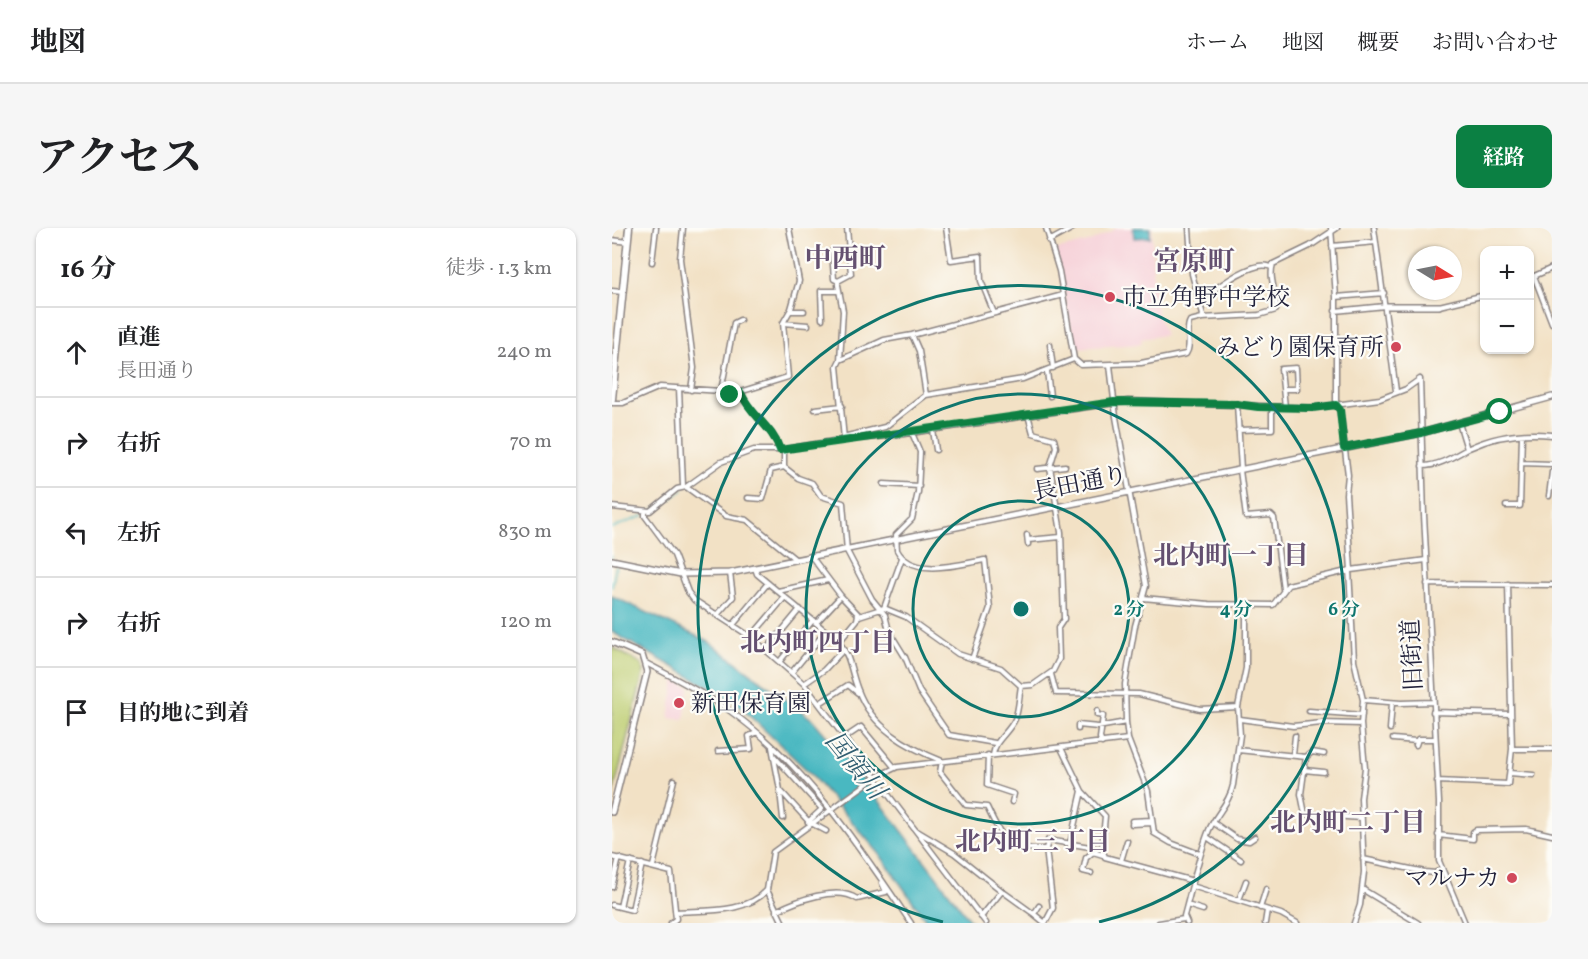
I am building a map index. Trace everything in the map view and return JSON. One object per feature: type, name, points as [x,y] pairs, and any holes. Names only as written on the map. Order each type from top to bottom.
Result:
[{"type":"main road","points":[[612,401],[615,340],[623,292],[629,228]]},
{"type":"street","points":[[652,262],[656,228]]},
{"type":"street","points":[[683,228],[680,259],[694,368],[691,390]]},
{"type":"street","points":[[612,401],[624,403],[660,387],[721,391],[730,395],[788,377],[783,323],[790,311],[799,281],[789,228]]},
{"type":"street","points":[[838,281],[851,274],[847,228]]},
{"type":"street","points":[[946,228],[951,260],[980,256],[981,280],[994,313]]},
{"type":"street","points":[[1046,228],[1059,271],[1074,359],[1081,365],[1142,363],[1186,354],[1190,349],[1187,325],[1190,321],[1202,318],[1259,315],[1276,310],[1271,267]]},
{"type":"street","points":[[1049,241],[1073,228]]},
{"type":"street","points":[[1189,228],[1192,274],[1202,318]]},
{"type":"street","points":[[1199,301],[1247,269],[1256,265],[1271,267],[1337,228]]},
{"type":"street","points":[[844,438],[912,433],[1114,402],[1285,407],[1336,405],[1380,399],[1396,391],[1374,228]]},
{"type":"street","points":[[1331,230],[1336,297],[1336,405],[1340,410],[1348,474],[1346,494],[1353,660],[1363,700],[1361,724],[1365,768],[1361,818],[1362,889],[1354,923]]},
{"type":"street","points":[[612,240],[628,242]]},
{"type":"street","points":[[1332,246],[1376,242]]},
{"type":"street","points":[[832,251],[834,279],[838,281],[843,311],[840,360],[837,366],[844,438]]},
{"type":"street","points":[[1534,276],[1552,268]]},
{"type":"street","points":[[1534,282],[1552,322]]},
{"type":"street","points":[[612,291],[623,292]]},
{"type":"street","points":[[822,319],[820,291],[839,291]]},
{"type":"street","points":[[1336,297],[1384,293]]},
{"type":"street","points":[[840,360],[884,340],[912,335],[1063,295]]},
{"type":"street","points":[[1335,310],[1385,306],[1439,306],[1480,296]]},
{"type":"street","points":[[790,311],[804,311]]},
{"type":"street","points":[[721,391],[734,323],[740,320]]},
{"type":"street","points":[[783,323],[808,325]]},
{"type":"street","points":[[912,335],[919,351],[926,395]]},
{"type":"street","points":[[1050,345],[1053,368]]},
{"type":"street","points":[[612,507],[645,512],[734,455],[754,450],[782,450],[844,438],[885,427],[926,395],[1023,379],[1074,359]]},
{"type":"street","points":[[1110,364],[1114,402],[1146,586],[1135,626],[1125,693],[1125,722],[1128,739],[1148,791],[1151,821],[1159,838],[1200,854]]},
{"type":"street","points":[[1284,389],[1297,389],[1296,368],[1281,369],[1285,407]]},
{"type":"street","points":[[1047,370],[1050,396]]},
{"type":"street","name":"旧街道","points":[[1396,391],[1407,389],[1420,379],[1438,835],[1441,870],[1455,894],[1465,923]]},
{"type":"street","points":[[679,388],[685,487]]},
{"type":"street","points":[[741,393],[750,409],[772,433],[782,450],[784,467],[798,478],[812,483],[821,496],[843,503],[846,548],[872,599],[883,609],[906,617],[958,654],[1001,668],[1022,686],[1033,685],[1050,674],[1059,659],[1056,638],[1064,619],[1061,537],[1050,467],[1056,450],[1055,441],[1035,434],[1028,415]]},
{"type":"street","name":"長田通り","points":[[612,560],[681,574],[730,573],[1421,433],[1552,397]]},
{"type":"street","points":[[1143,598],[1246,605],[1273,605],[1279,600],[1282,589],[1274,518],[1271,515],[1246,517],[1237,404]]},
{"type":"street","points":[[816,409],[842,406]]},
{"type":"street","points":[[1238,430],[1272,429],[1272,407]]},
{"type":"street","points":[[1459,423],[1467,449]]},
{"type":"street","points":[[933,430],[936,450]]},
{"type":"street","points":[[912,433],[920,452],[919,486],[912,519],[895,538],[897,550],[902,558],[927,567],[985,560],[990,608],[972,659]]},
{"type":"street","points":[[1506,506],[1520,506],[1522,435]]},
{"type":"street","points":[[1422,466],[1432,466],[1467,449],[1504,437],[1552,435]]},
{"type":"street","points":[[1521,463],[1552,464]]},
{"type":"street","points":[[1037,469],[1065,466]]},
{"type":"street","points":[[748,498],[763,499],[767,493],[771,470],[784,467]]},
{"type":"street","points":[[1549,496],[1552,472]]},
{"type":"street","points":[[884,484],[919,486]]},
{"type":"street","points":[[685,487],[726,516],[747,520],[795,559]]},
{"type":"street","points":[[645,512],[645,516],[674,555],[694,600],[751,637],[804,684],[986,923]]},
{"type":"street","points":[[1028,539],[1043,536],[1061,537]]},
{"type":"street","points":[[811,555],[828,580],[859,616]]},
{"type":"street","points":[[902,558],[883,609],[919,691],[949,735],[995,743]]},
{"type":"street","points":[[1282,589],[1299,582],[1350,570],[1426,560]]},
{"type":"street","points":[[755,567],[757,574],[839,642],[849,655],[859,693],[870,714],[904,744],[942,761]]},
{"type":"street","points":[[718,615],[733,597],[730,573]]},
{"type":"street","points":[[778,591],[828,580]]},
{"type":"street","points":[[733,625],[768,583]]},
{"type":"street","points":[[1427,584],[1552,585]]},
{"type":"street","points":[[1437,781],[1508,784],[1512,749],[1508,584]]},
{"type":"street","points":[[780,661],[841,596]]},
{"type":"street","points":[[751,637],[785,597]]},
{"type":"street","points":[[1159,923],[1185,921],[1186,905],[1200,854],[1232,792],[1238,750],[1240,719],[1238,707],[1246,668],[1246,605]]},
{"type":"street","points":[[766,650],[800,609]]},
{"type":"street","points":[[839,642],[859,616],[883,609]]},
{"type":"street","points":[[792,672],[826,631]]},
{"type":"street","points":[[612,642],[637,651],[646,663],[698,691],[772,746],[831,809],[911,923]]},
{"type":"street","points":[[804,684],[825,670],[844,649]]},
{"type":"street","points":[[612,812],[647,672],[646,663]]},
{"type":"street","points":[[1050,674],[1056,693],[1139,694],[1200,709],[1238,707]]},
{"type":"street","points":[[819,704],[848,685],[859,693]]},
{"type":"street","points":[[1012,802],[1014,794],[987,785],[995,743],[1007,732],[1016,718],[1022,686]]},
{"type":"street","points":[[1363,700],[1392,703],[1432,702]]},
{"type":"street","points":[[1390,729],[1392,703]]},
{"type":"street","points":[[1097,711],[1097,715],[1103,716],[1102,743]]},
{"type":"street","points":[[1309,711],[1362,715]]},
{"type":"street","points":[[1433,712],[1459,715],[1480,712],[1510,714]]},
{"type":"street","points":[[1240,719],[1293,726],[1322,723],[1361,724]]},
{"type":"street","points":[[1078,729],[1078,725],[1101,726],[1125,722]]},
{"type":"street","points":[[846,737],[861,727],[895,768]]},
{"type":"street","points":[[718,751],[751,749],[749,736],[756,733]]},
{"type":"street","points":[[1293,755],[1295,736]]},
{"type":"street","points":[[783,923],[767,890],[773,852],[875,778],[895,768],[1128,739]]},
{"type":"street","points":[[1396,741],[1416,743],[1435,739]]},
{"type":"street","points":[[772,746],[783,818]]},
{"type":"street","points":[[1061,748],[1082,791],[1104,813],[1103,855]]},
{"type":"street","points":[[1512,749],[1552,749]]},
{"type":"street","points":[[1238,750],[1306,757]]},
{"type":"street","points":[[1324,754],[1312,752],[1306,757],[1301,794],[1305,814],[1361,818]]},
{"type":"street","points":[[774,756],[822,809],[810,823]]},
{"type":"street","points":[[942,761],[940,772],[966,806],[987,807],[991,819],[1010,844],[1019,848],[1046,849]]},
{"type":"street","points":[[1304,770],[1324,772]]},
{"type":"street","points":[[1509,773],[1533,775]]},
{"type":"street","points":[[653,867],[674,780]]},
{"type":"street","points":[[780,790],[810,823],[826,831]]},
{"type":"street","points":[[1070,844],[1082,791]]},
{"type":"street","points":[[1340,808],[1340,816]]},
{"type":"street","points":[[1132,822],[1151,821]]},
{"type":"street","points":[[1214,823],[1237,839],[1249,841],[1255,837]]},
{"type":"street","points":[[1438,835],[1473,839],[1473,832],[1476,830],[1526,829],[1552,835]]},
{"type":"street","points":[[916,831],[954,853],[1045,923],[1053,908],[1046,849],[1048,840],[1102,849]]},
{"type":"street","points":[[1207,837],[1241,860]]},
{"type":"street","points":[[1121,861],[1127,842]]},
{"type":"street","points":[[1091,873],[1083,871],[1091,853],[1103,855],[1281,914],[1297,923]]},
{"type":"street","points":[[612,857],[668,870],[673,876],[676,912],[676,921],[671,923]]},
{"type":"street","points":[[612,887],[618,858]]},
{"type":"street","points":[[1363,859],[1425,872],[1435,873],[1441,870]]},
{"type":"street","points":[[620,907],[630,861]]},
{"type":"street","points":[[612,905],[632,910],[642,864]]},
{"type":"street","points":[[776,911],[795,902],[830,893],[849,894],[857,898],[883,893],[885,892],[881,879]]},
{"type":"street","points":[[1239,900],[1246,881]]},
{"type":"street","points":[[1260,908],[1266,889]]},
{"type":"street","points":[[1362,889],[1418,923]]},
{"type":"street","points":[[676,912],[722,912],[756,899],[767,890]]},
{"type":"street","points":[[981,916],[1002,891]]},
{"type":"street","points":[[1186,905],[1203,910]]},
{"type":"street","points":[[1034,914],[1039,906]]},
{"type":"street","points":[[1265,923],[1267,910]]},
{"type":"shaded area","name":"市立角野中学校","points":[[1117,228],[1152,228],[1153,281],[1157,313],[1165,335],[1141,339],[1142,344],[1075,348],[1055,250],[1092,241]]},
{"type":"shaded area","name":"新田保育園","points":[[675,680],[689,687],[684,720],[669,718]]},
{"type":"green space","points":[[612,647],[641,664],[644,671],[612,798]]},
{"type":"water","points":[[1133,228],[1150,228],[1150,237],[1134,238]]},
{"type":"water","points":[[612,596],[709,642],[813,720],[858,773],[972,923],[928,923],[878,852],[808,771],[735,702],[612,632]]},
{"type":"waterway","points":[[648,514],[683,490]]},
{"type":"waterway","points":[[612,528],[643,516]]},
{"type":"waterway","points":[[612,587],[616,566]]},
{"type":"place","name":"市立角野中学校","points":[[1110,297]]},
{"type":"place","name":"みどり園保育所","points":[[1396,347]]},
{"type":"place","name":"新田保育園","points":[[679,703]]},
{"type":"place","name":"マルナカ","points":[[1512,878]]},
{"type":"district","name":"中西町","points":[[845,258]]},
{"type":"district","name":"宮原町","points":[[1194,261]]},
{"type":"district","name":"北内町一丁目","points":[[1231,555]]},
{"type":"district","name":"北内町四丁目","points":[[818,642]]},
{"type":"district","name":"北内町二丁目","points":[[1348,822]]},
{"type":"district","name":"北内町三丁目","points":[[1033,841]]},
{"type":"route","points":[[730,395],[741,393],[750,409],[772,433],[780,450],[1128,401],[1237,404],[1248,407],[1312,408],[1336,405],[1340,410],[1344,448],[1421,433],[1500,412]]},
{"type":"water label","name":"国領川","points":[[856,765]]}]
